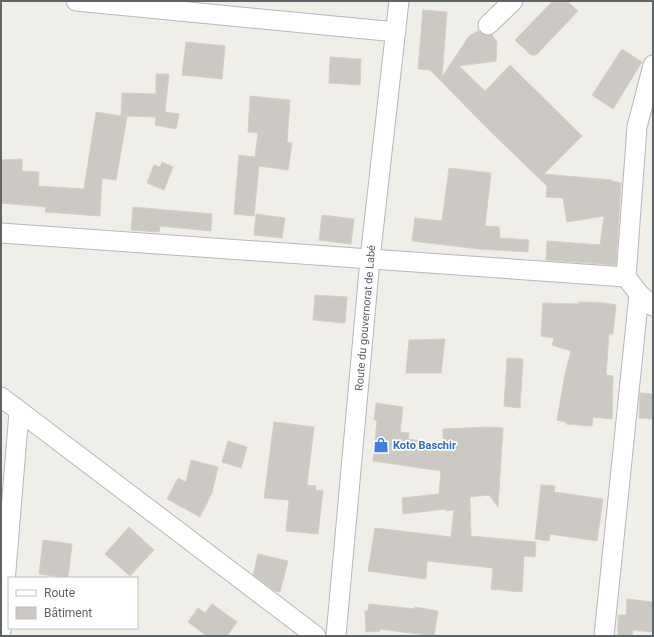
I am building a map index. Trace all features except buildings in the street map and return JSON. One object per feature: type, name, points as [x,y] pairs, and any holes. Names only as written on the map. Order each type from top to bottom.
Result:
[{"type":"street","points":[[76,1],[396,32]]},
{"type":"street","name":"Route du gouvernorat de Labé","points":[[336,636],[370,259],[396,32],[398,1]]},
{"type":"street","points":[[488,25],[513,1]]},
{"type":"street","points":[[653,65],[637,127],[626,277],[640,294],[653,306]]},
{"type":"street","points":[[1,233],[626,277]]},
{"type":"street","points":[[604,636],[640,294]]},
{"type":"street","points":[[1,397],[316,636]]},
{"type":"street","points":[[1,631],[19,412]]},
{"type":"place","name":"Koto Baschir","points":[[381,445]]}]
